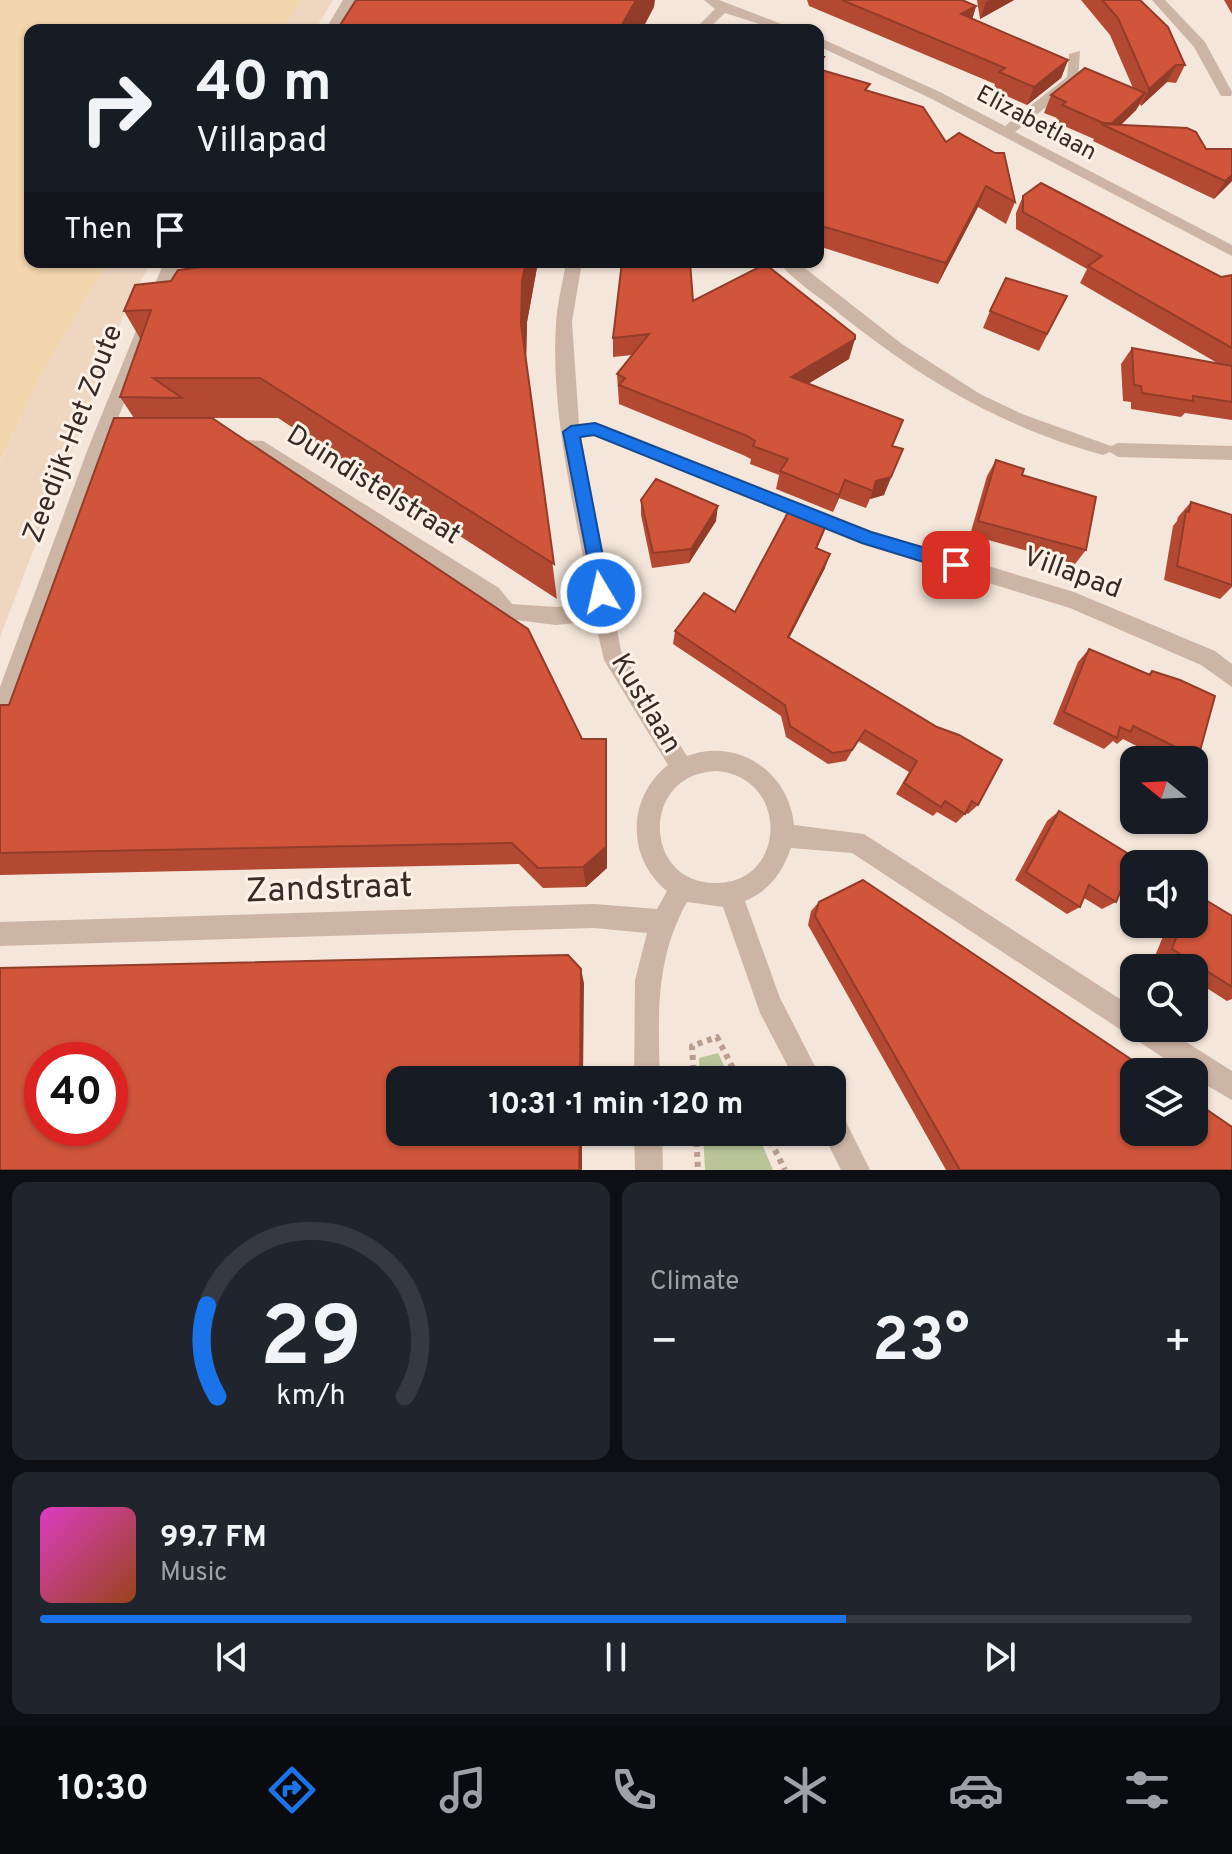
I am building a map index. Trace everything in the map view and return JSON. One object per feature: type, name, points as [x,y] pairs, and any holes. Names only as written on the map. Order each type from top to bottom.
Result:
[{"type":"street","points":[[335,24],[349,0]]},
{"type":"street","points":[[710,0],[723,8],[772,24]]},
{"type":"street","points":[[1158,0],[1200,45],[1226,93]]},
{"type":"street","points":[[706,24],[723,8]]},
{"type":"street","name":"Elizabetlaan","points":[[824,44],[935,95],[1232,251]]},
{"type":"street","points":[[1005,133],[1073,78],[1075,54]]},
{"type":"street","name":"Zeedijk-Het Zoute","points":[[0,717],[98,446],[159,307],[170,268]]},
{"type":"street","name":"Kustlaan","points":[[573,268],[564,322],[571,432],[599,573],[611,653],[682,767]]},
{"type":"street","points":[[794,268],[875,336],[912,362],[1038,427],[1075,442],[1110,449],[1232,453]]},
{"type":"street","name":"Villapad","points":[[571,432],[595,429],[868,538],[1074,601],[1208,658],[1232,677]]},
{"type":"street","points":[[98,446],[122,446]]},
{"type":"street","name":"Duindistelstraat","points":[[209,446],[257,446],[492,594],[507,612],[556,616],[603,612]]},
{"type":"street","points":[[701,761],[722,761],[742,767],[760,779],[773,795],[782,815],[784,836],[776,863],[758,883],[731,895],[706,895],[683,886],[666,872],[653,854],[647,834],[648,813],[654,794],[666,778],[682,767],[701,761]]},
{"type":"street","points":[[784,836],[856,842],[1120,1014]]},
{"type":"street","points":[[647,1066],[646,974],[660,922],[683,886]]},
{"type":"street","points":[[731,895],[769,1004],[802,1066]]},
{"type":"street","name":"Zandstraat","points":[[0,934],[594,916],[660,922]]},
{"type":"street","points":[[1163,1042],[1232,1087]]},
{"type":"street","points":[[648,1146],[649,1170]]},
{"type":"street","points":[[843,1146],[856,1170]]},
{"type":"path","points":[[693,1066],[692,1046],[717,1037],[732,1066]]},
{"type":"path","points":[[697,1146],[698,1170]]},
{"type":"path","points":[[773,1146],[785,1170]]},
{"type":"green space","points":[[718,1053],[724,1066],[699,1066],[699,1058]]},
{"type":"green space","points":[[704,1146],[763,1146],[773,1170],[705,1170]]},
{"type":"sand","points":[[0,0],[302,0],[286,24],[24,24],[24,268],[104,268],[41,375],[0,462]]},
{"type":"shaded area","points":[[302,0],[333,0],[319,24],[286,24]]},
{"type":"shaded area","points":[[104,268],[148,268],[126,309],[0,637],[0,463],[41,375]]},
{"type":"building","points":[[356,0],[636,0],[622,24],[341,24]]},
{"type":"building","points":[[842,0],[962,0],[976,6],[961,14],[1068,60],[1034,87],[999,72],[1005,68]]},
{"type":"building","points":[[1102,0],[1140,0],[1168,27],[1185,65],[1176,65],[1149,89],[1118,18]]},
{"type":"building","points":[[1085,68],[1145,93],[1112,123],[1103,123],[1062,105],[1066,102],[1051,95]]},
{"type":"building","points":[[824,71],[870,84],[865,90],[923,107],[946,142],[959,133],[995,153],[1004,153],[1015,202],[986,186],[946,263],[825,227]]},
{"type":"building","points":[[1101,124],[1187,128],[1196,132],[1206,149],[1232,149],[1232,175],[1225,181]]},
{"type":"building","points":[[1041,183],[1221,277],[1232,275],[1232,348],[1088,266],[1102,256],[1023,212],[1023,196]]},
{"type":"building","points":[[525,268],[521,324],[554,564],[260,378],[153,378],[182,398],[120,397],[151,310],[124,311],[135,285],[171,281],[178,270]]},
{"type":"building","points":[[621,268],[690,268],[693,301],[757,268],[770,268],[855,335],[855,339],[791,377],[903,420],[892,446],[903,449],[891,477],[876,481],[873,491],[845,480],[839,495],[780,471],[788,459],[753,446],[755,441],[747,436],[619,385],[625,378],[617,374],[649,334],[613,338]]},
{"type":"building","points":[[1006,278],[1067,296],[1047,334],[990,311]]},
{"type":"building","points":[[1132,348],[1232,366],[1232,402],[1193,396],[1193,401],[1142,393],[1141,386],[1134,385]]},
{"type":"building","points":[[114,418],[212,418],[528,629],[582,739],[606,739],[606,847],[583,867],[538,868],[512,843],[0,853],[0,705],[9,705]]},
{"type":"building","points":[[996,460],[1024,469],[1022,475],[1096,497],[1086,550],[978,521]]},
{"type":"building","points":[[656,479],[718,506],[691,549],[653,553],[641,500]]},
{"type":"building","points":[[1191,502],[1232,515],[1232,585],[1177,566],[1186,511],[1189,512]]},
{"type":"building","points":[[793,503],[829,518],[816,548],[830,554],[788,637],[937,727],[959,735],[1002,760],[978,805],[972,801],[965,814],[945,801],[941,807],[904,783],[917,761],[865,730],[852,750],[833,753],[790,726],[785,705],[675,631],[704,593],[735,612]]},
{"type":"building","points":[[1089,649],[1150,675],[1152,671],[1180,680],[1215,696],[1201,746],[1174,746],[1133,726],[1131,732],[1120,727],[1117,738],[1064,712]]},
{"type":"building","points":[[1059,811],[1122,850],[1120,893],[1116,902],[1089,885],[1080,907],[1026,872]]},
{"type":"building","points":[[863,880],[1129,1058],[1120,1058],[1120,1146],[1208,1146],[1208,1111],[1232,1127],[1232,1170],[960,1170],[815,916],[819,902]]},
{"type":"building","points":[[1208,901],[1232,916],[1232,987],[1208,972],[1208,954],[1180,954],[1172,949],[1176,938],[1208,938]]},
{"type":"building","points":[[568,955],[581,969],[580,1066],[386,1066],[386,1146],[580,1146],[579,1170],[0,1170],[0,968]]},
{"type":"route","points":[[601,593],[571,432],[595,429],[868,538],[956,565]]}]
